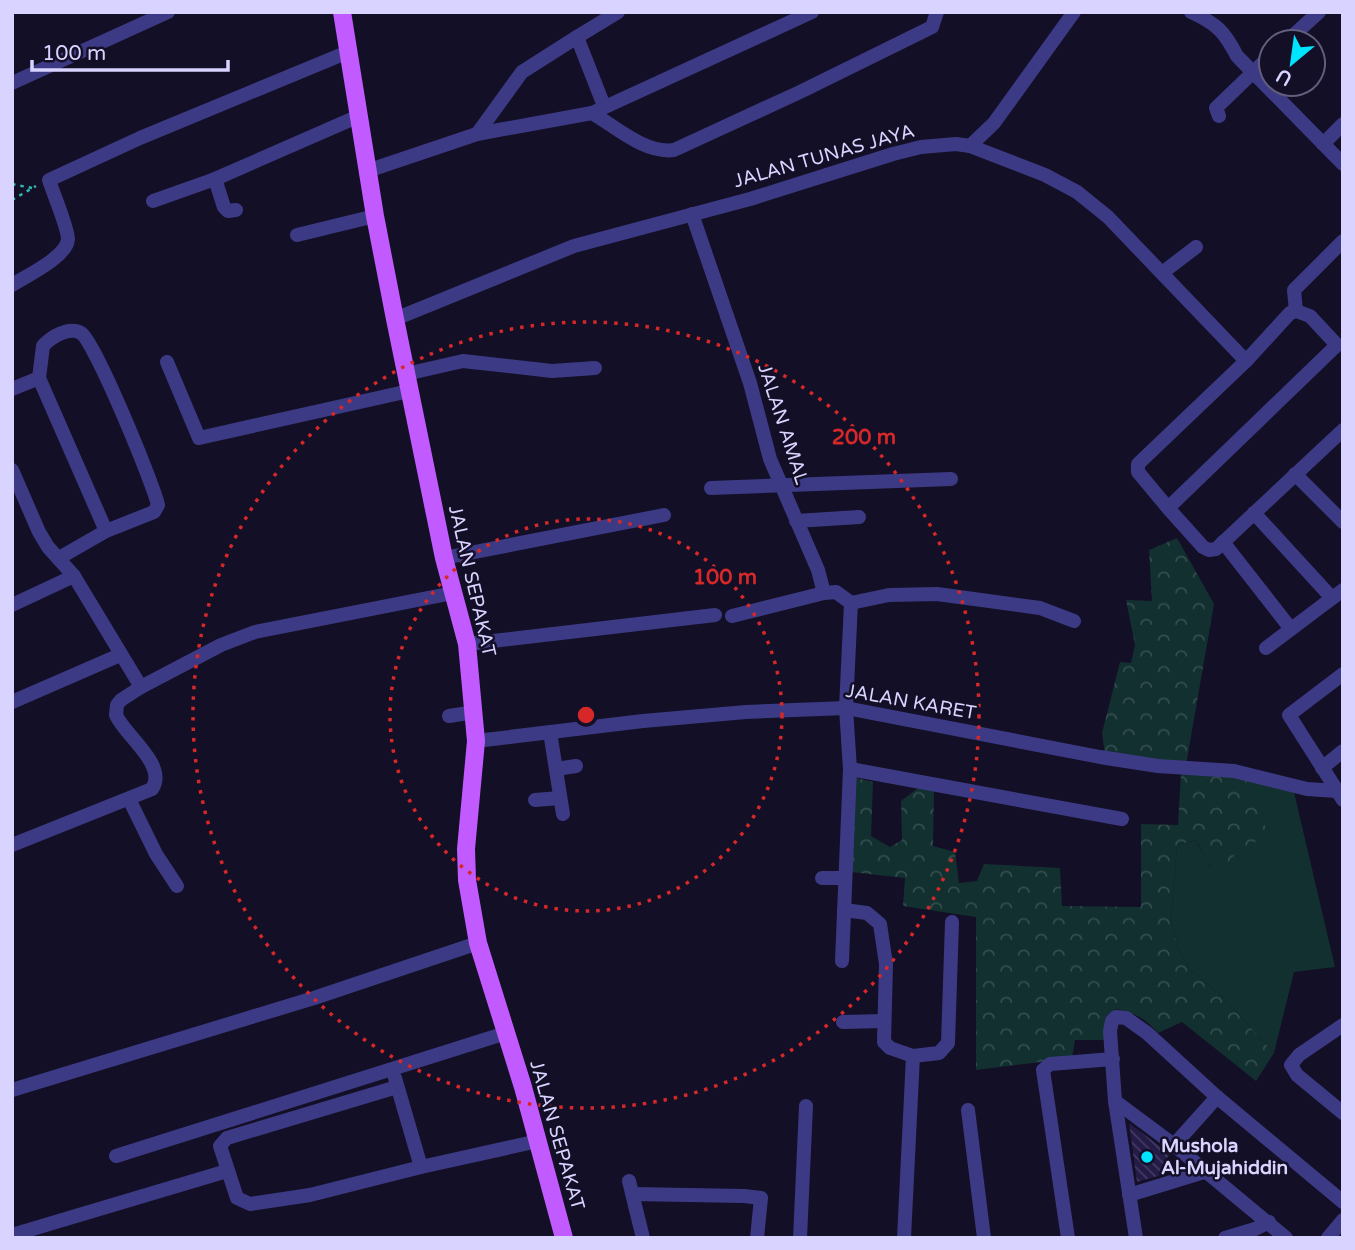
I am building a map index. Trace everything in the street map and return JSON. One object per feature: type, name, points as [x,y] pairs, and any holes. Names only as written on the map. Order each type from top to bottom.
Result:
[{"type":"main road","name":"JALAN SEPAKAT","points":[[342,12],[375,216],[407,382],[444,558],[467,644],[475,712],[466,849],[467,880],[478,943],[538,1141],[564,1238]]},
{"type":"street","points":[[12,83],[168,12]]},
{"type":"street","points":[[477,134],[522,72],[618,12]]},
{"type":"street","points":[[368,171],[477,134],[598,109],[812,12]]},
{"type":"street","points":[[577,37],[598,109],[649,148],[664,151],[674,150],[800,92],[932,27],[937,12]]},
{"type":"street","points":[[970,146],[994,123],[1074,12]]},
{"type":"street","points":[[1191,12],[1220,28],[1251,73],[1343,164]]},
{"type":"street","points":[[1301,28],[1319,12]]},
{"type":"street","points":[[12,285],[55,258],[66,246],[67,235],[49,180],[140,138],[348,52]]},
{"type":"street","points":[[1219,116],[1216,108],[1257,68]]},
{"type":"street","points":[[153,201],[215,179],[359,116]]},
{"type":"street","points":[[1323,144],[1343,124]]},
{"type":"street","name":"JALAN TUNAS JAYA","points":[[395,319],[574,246],[692,215],[894,154],[944,143],[970,146],[1045,175],[1077,192],[1108,217],[1246,361]]},
{"type":"street","points":[[215,179],[225,208],[229,211],[236,210]]},
{"type":"street","name":"JALAN AMAL","points":[[692,215],[750,383],[770,459],[818,570],[824,593]]},
{"type":"street","points":[[297,235],[375,216]]},
{"type":"street","points":[[1296,312],[1294,290],[1343,241]]},
{"type":"street","points":[[1162,273],[1196,247]]},
{"type":"street","points":[[1168,508],[1340,348],[1310,316],[1290,313],[1246,361],[1138,464],[1138,472],[1168,508],[1203,547],[1212,550],[1342,433]]},
{"type":"street","points":[[59,558],[106,531],[154,512],[158,503],[102,367],[86,338],[79,332],[69,331],[47,341],[41,352],[39,378],[106,531]]},
{"type":"street","points":[[167,362],[199,438],[407,382],[463,361],[552,371],[595,368]]},
{"type":"street","points":[[12,389],[39,378]]},
{"type":"street","points":[[12,470],[48,547],[74,576],[141,687]]},
{"type":"street","points":[[1295,474],[1343,522]]},
{"type":"street","points":[[711,488],[951,479]]},
{"type":"street","points":[[1254,513],[1337,594],[1266,648]]},
{"type":"street","points":[[444,558],[664,516]]},
{"type":"street","points":[[796,521],[859,517]]},
{"type":"street","points":[[1223,542],[1291,629]]},
{"type":"street","points":[[12,605],[74,576]]},
{"type":"street","points":[[732,616],[824,593],[836,592],[851,603],[912,593],[1040,608],[1074,621]]},
{"type":"street","points":[[12,845],[152,789],[157,781],[149,758],[116,715],[117,705],[121,700],[141,687],[221,645],[255,632],[453,593]]},
{"type":"street","points":[[842,961],[850,769],[846,708],[851,603]]},
{"type":"street","points":[[467,644],[715,615]]},
{"type":"street","points":[[12,702],[120,655]]},
{"type":"street","points":[[1340,796],[1289,715],[1343,674]]},
{"type":"street","name":"JALAN KARET","points":[[475,741],[746,712],[846,708],[1100,757],[1158,766],[1234,771],[1340,796]]},
{"type":"street","points":[[449,716],[475,712]]},
{"type":"street","points":[[550,732],[563,814]]},
{"type":"street","points":[[1322,768],[1343,751]]},
{"type":"street","points":[[556,769],[576,766]]},
{"type":"street","points":[[850,769],[1122,819]]},
{"type":"street","points":[[535,800],[560,798]]},
{"type":"street","points":[[129,799],[156,854],[177,886]]},
{"type":"street","points":[[821,878],[845,878]]},
{"type":"street","points":[[844,910],[867,913],[880,924],[886,964],[884,1042],[913,1056],[939,1053],[948,1043],[952,922]]},
{"type":"street","points":[[12,1090],[314,998],[478,943]]},
{"type":"street","points":[[1136,1238],[1115,1101],[1111,1024],[1116,1017],[1131,1021],[1147,1033],[1217,1097],[1343,1202]]},
{"type":"street","points":[[843,1022],[884,1021]]},
{"type":"street","points":[[1339,1105],[1297,1075],[1291,1065],[1299,1055],[1343,1025]]},
{"type":"street","points":[[116,1156],[506,1033]]},
{"type":"street","points":[[904,1238],[913,1056]]},
{"type":"street","points":[[1068,1238],[1043,1070],[1050,1064],[1114,1059]]},
{"type":"street","points":[[393,1070],[421,1167]]},
{"type":"street","points":[[397,1087],[227,1138],[220,1146],[235,1195],[240,1201],[250,1204],[310,1195],[538,1141]]},
{"type":"street","points":[[1174,1145],[1217,1097]]},
{"type":"street","points":[[1115,1101],[1174,1145],[1286,1238]]},
{"type":"street","points":[[800,1238],[806,1106]]},
{"type":"street","points":[[968,1110],[984,1238]]},
{"type":"street","points":[[12,1235],[228,1171]]},
{"type":"street","points":[[1129,1195],[1204,1172]]},
{"type":"street","points":[[643,1238],[631,1187],[761,1198],[757,1238]]},
{"type":"street","points":[[1328,1238],[1343,1220]]},
{"type":"street","points":[[1226,1238],[1252,1233],[1269,1222]]},
{"type":"path","points":[[12,184],[32,188],[12,200]]},
{"type":"green space","points":[[1177,538],[1214,604],[1186,765],[1105,755],[1102,733],[1120,662],[1131,663],[1135,645],[1126,600],[1152,601],[1149,550]]},
{"type":"green space","points":[[1181,773],[1209,773],[1260,782],[1266,835],[1234,855],[1234,869],[1212,867],[1196,840],[1177,845],[1171,919],[1178,948],[1190,970],[1219,993],[1274,1053],[1256,1081],[1182,1022],[1158,1033],[1139,1017],[1116,1009],[1109,1014],[1106,1040],[1075,1040],[1072,1058],[976,1070],[976,917],[903,906],[905,878],[851,872],[852,777],[873,782],[871,836],[890,847],[902,840],[901,801],[918,788],[934,790],[933,846],[955,852],[959,883],[977,881],[984,864],[1060,868],[1062,906],[1141,907],[1141,824],[1178,825]]},
{"type":"green space","points":[[1260,782],[1294,792],[1335,967],[1294,972],[1274,1053],[1219,993],[1190,970],[1178,948],[1171,919],[1177,845],[1196,840],[1210,867],[1234,855]]},
{"type":"building","name":"Mushola Al-Mujahiddin","points":[[1129,1123],[1170,1154],[1164,1162],[1171,1168],[1165,1174],[1137,1182]]},
{"type":"place","name":"Mushola Al-Mujahiddin","points":[[1147,1157]]}]
